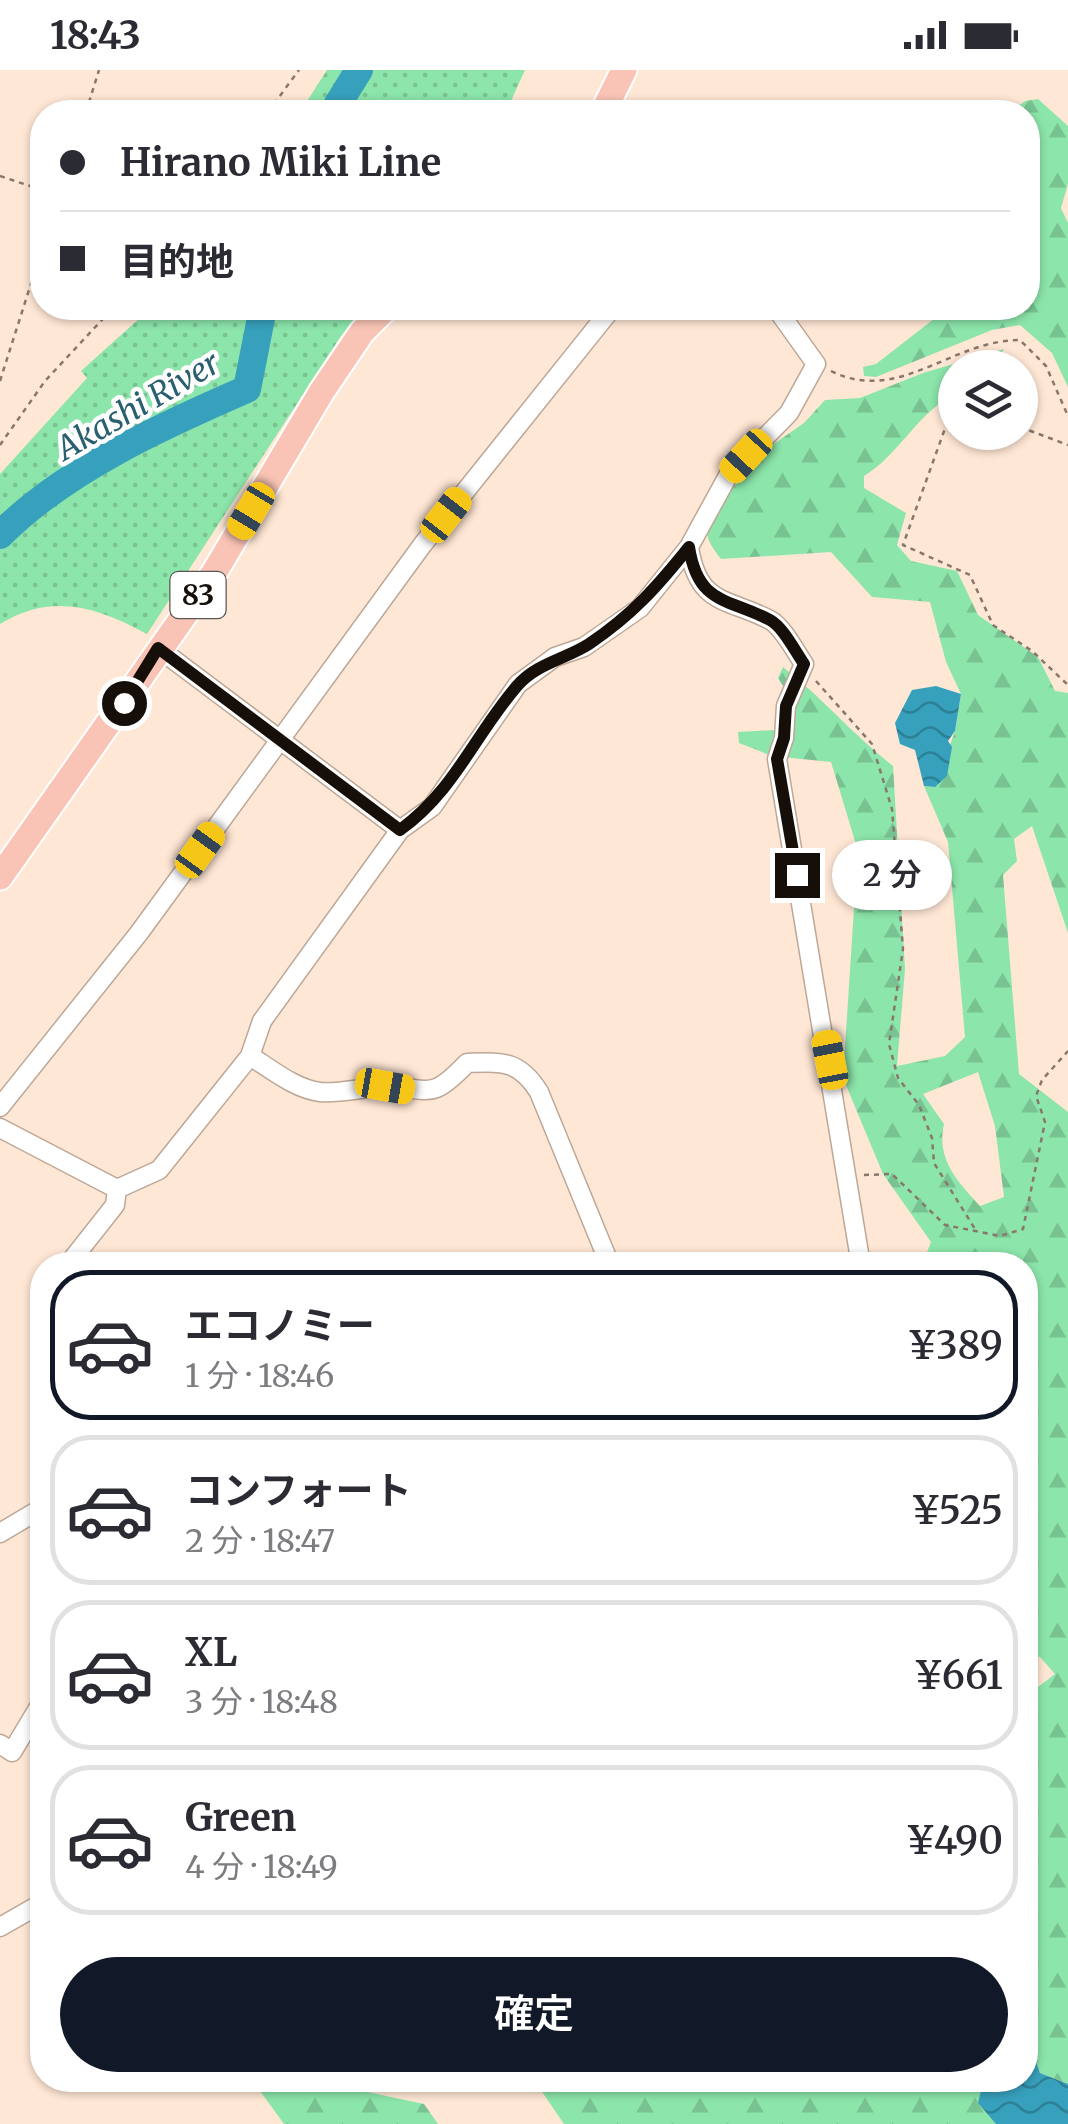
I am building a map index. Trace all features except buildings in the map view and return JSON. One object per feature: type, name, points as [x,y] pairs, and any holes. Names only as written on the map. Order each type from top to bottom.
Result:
[{"type":"main road","points":[[609,100],[624,70]]},
{"type":"main road","name":"83","points":[[0,876],[214,573],[322,391],[374,320]]},
{"type":"street","points":[[0,1108],[139,932],[423,544],[602,320]]},
{"type":"street","points":[[118,1189],[159,1170],[250,1056],[262,1021],[400,830],[432,807],[518,684],[555,657],[584,647],[640,608],[689,547],[729,474],[789,413],[816,364],[785,320]]},
{"type":"street","points":[[689,547],[693,573],[725,605],[774,622],[804,664],[786,706],[784,738],[777,759],[859,1252]]},
{"type":"street","points":[[158,648],[400,830]]},
{"type":"street","points":[[250,1056],[291,1082],[318,1092],[385,1086],[424,1094],[448,1084],[467,1063],[513,1062],[526,1072],[539,1092],[605,1252]]},
{"type":"street","points":[[0,1128],[118,1189]]},
{"type":"street","points":[[78,1252],[115,1206],[118,1189]]},
{"type":"street","points":[[0,1533],[30,1515]]},
{"type":"street","points":[[0,1744],[12,1752],[30,1722]]},
{"type":"street","points":[[0,1927],[30,1910]]},
{"type":"path","points":[[90,100],[99,70]]},
{"type":"path","points":[[277,100],[299,70]]},
{"type":"path","points":[[0,176],[30,186]]},
{"type":"path","points":[[0,380],[30,286]]},
{"type":"path","points":[[0,445],[45,381],[102,320]]},
{"type":"path","points":[[816,364],[868,385],[996,340],[1020,340],[1046,366],[1068,416]]},
{"type":"path","points":[[1038,434],[1068,445]]},
{"type":"path","points":[[938,448],[904,545],[970,575],[994,625],[1032,650],[1068,685]]},
{"type":"path","points":[[804,664],[829,700],[872,744],[892,809],[903,949],[889,1044],[898,1078],[918,1105],[932,1138],[934,1163],[975,1228]]},
{"type":"path","points":[[848,1176],[892,1174],[945,1225],[1000,1236],[1023,1229],[1045,1122],[1036,1096],[1042,1080],[1068,1051]]},
{"type":"green space","points":[[327,70],[525,70],[511,100],[308,100]]},
{"type":"green space","points":[[1040,101],[1068,126],[1068,184],[1061,208],[1068,223],[1068,387],[1052,353],[1020,325],[992,330],[876,377],[864,376],[863,367],[876,364],[933,320],[1040,320]]},
{"type":"green space","points":[[138,320],[355,320],[341,336],[147,634],[110,617],[74,607],[38,608],[0,624],[0,474],[87,378],[81,371]]},
{"type":"green space","points":[[938,369],[938,405],[864,476],[864,488],[906,513],[897,545],[911,561],[957,571],[978,615],[1038,657],[1055,691],[1068,693],[1068,933],[1032,826],[1014,839],[1017,861],[1003,875],[1019,1074],[1068,1112],[1068,2084],[1040,2073],[1038,2067],[1038,1687],[1055,1674],[1038,1657],[1038,1252],[927,1252],[931,1242],[883,1174],[843,1078],[855,893],[862,864],[831,762],[772,756],[739,743],[738,732],[775,730],[790,697],[778,678],[783,667],[893,766],[905,969],[897,1066],[945,1056],[965,1037],[948,842],[924,786],[935,787],[955,731],[961,694],[946,662],[930,602],[872,597],[831,552],[721,559],[707,533],[709,515],[768,448],[804,423],[825,400],[860,398]],"holes":[[[978,1072],[995,1126],[1004,1197],[980,1206],[950,1169],[943,1148],[944,1124],[923,1094]]]},
{"type":"green space","points":[[261,2092],[368,2092],[424,2104],[438,2124],[284,2124]]},
{"type":"green space","points":[[542,2092],[984,2092],[996,2124],[564,2124]]},
{"type":"water","points":[[936,686],[961,694],[955,731],[948,741],[952,747],[947,776],[935,787],[924,786],[915,750],[900,744],[895,723],[912,690]]},
{"type":"water","points":[[1038,2067],[1040,2073],[1068,2084],[1068,2124],[996,2124],[978,2103],[981,2092],[1038,2092]]},
{"type":"waterway","name":"Akashi River","points":[[340,100],[359,70]]},
{"type":"waterway","name":"Akashi River","points":[[0,535],[54,490],[116,451],[247,389],[261,320]]},
{"type":"route","points":[[124,703],[158,648],[400,830],[432,807],[518,684],[555,657],[584,647],[640,608],[689,547],[693,573],[725,605],[774,622],[804,664],[786,706],[784,738],[777,759],[797,875]]}]
